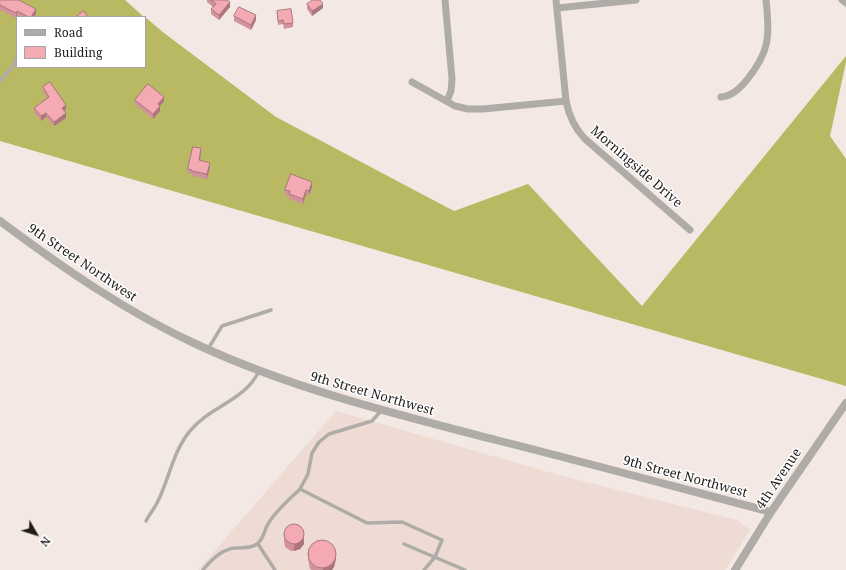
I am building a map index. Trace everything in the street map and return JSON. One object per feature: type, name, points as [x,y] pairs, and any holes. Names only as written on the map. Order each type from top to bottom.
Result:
[{"type":"street","points":[[445,0],[452,79],[451,91],[447,101]]},
{"type":"street","name":"Morningside Drive","points":[[556,0],[566,101],[570,117],[578,131],[584,138],[690,230]]},
{"type":"street","points":[[557,8],[636,0]]},
{"type":"street","points":[[721,97],[729,96],[737,91],[763,57],[769,32],[766,0]]},
{"type":"street","points":[[842,0],[846,3]]},
{"type":"street","points":[[412,82],[462,108],[474,110],[566,101]]},
{"type":"street","name":"9th Street Northwest","points":[[0,221],[90,286],[163,328],[208,350],[259,371],[333,396],[382,410],[771,512]]},
{"type":"street","name":"4th Avenue","points":[[735,570],[771,512],[846,403]]},
{"type":"lane","points":[[0,82],[16,60]]},
{"type":"lane","points":[[208,350],[222,326],[271,310]]},
{"type":"lane","points":[[146,521],[157,502],[176,456],[189,432],[205,416],[239,396],[251,384],[259,371]]},
{"type":"lane","points":[[203,570],[212,560],[226,550],[251,547],[258,544],[268,525],[300,489],[308,474],[312,453],[319,442],[329,434],[372,421],[382,410]]},
{"type":"lane","points":[[300,489],[367,523],[402,522],[442,540],[435,557],[424,570]]},
{"type":"lane","points":[[258,544],[275,570]]},
{"type":"lane","points":[[404,544],[465,570]]},
{"type":"shaded area","points":[[0,0],[125,0],[143,16],[16,16],[16,68],[146,68],[146,18],[276,117],[454,211],[528,184],[642,306],[846,56],[830,136],[846,159],[846,386],[0,141]]},
{"type":"shaded area","points":[[336,411],[562,476],[737,520],[750,530],[725,570],[198,570]]},
{"type":"building","points":[[0,0],[19,0],[36,9],[32,16],[27,16],[17,11],[16,13],[0,5]]},
{"type":"building","points":[[211,0],[227,0],[230,2],[219,15],[211,9],[216,4]]},
{"type":"building","points":[[313,0],[320,0],[323,4],[312,11],[307,4]]},
{"type":"building","points":[[239,7],[256,15],[251,25],[234,16]]},
{"type":"building","points":[[291,9],[293,23],[284,24],[283,20],[278,21],[277,11]]},
{"type":"building","points":[[84,11],[87,16],[77,16]]},
{"type":"building","points":[[50,82],[66,105],[62,108],[66,113],[54,122],[46,113],[41,116],[34,108],[49,97],[43,87]]},
{"type":"building","points":[[148,84],[164,97],[158,104],[160,106],[153,114],[135,100]]},
{"type":"building","points":[[193,147],[201,148],[199,160],[210,163],[207,174],[188,169]]},
{"type":"building","points":[[291,174],[312,182],[309,191],[306,190],[303,199],[289,194],[290,191],[285,190]]},
{"type":"building","points":[[294,524],[301,527],[304,534],[301,541],[294,544],[287,541],[284,534],[287,527]]},
{"type":"building","points":[[322,540],[332,544],[336,554],[332,564],[322,568],[312,564],[308,554],[312,544]]}]
